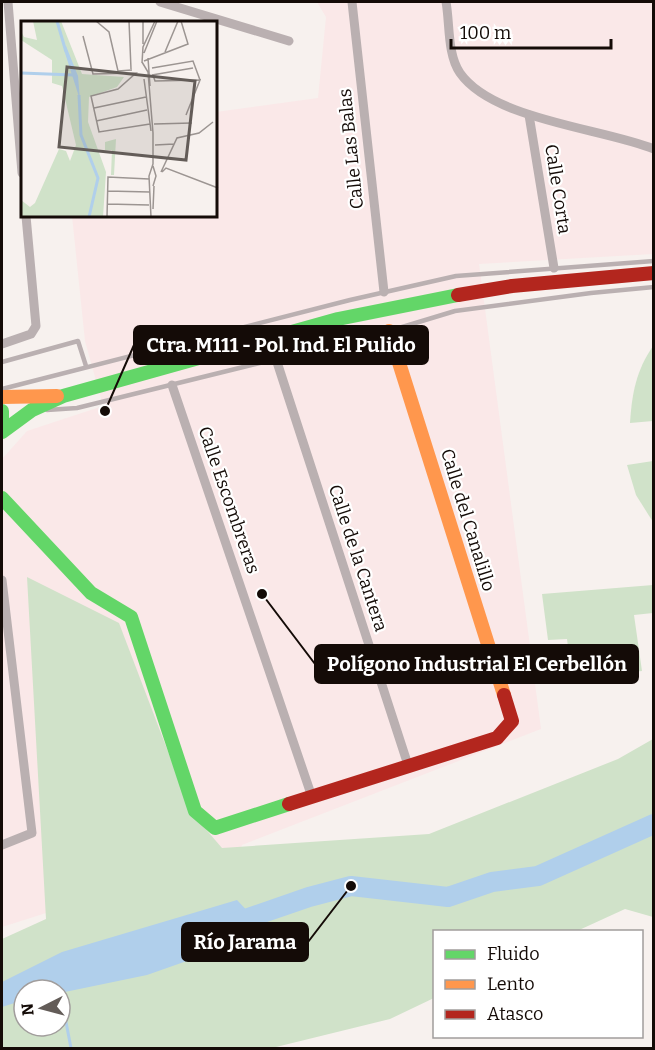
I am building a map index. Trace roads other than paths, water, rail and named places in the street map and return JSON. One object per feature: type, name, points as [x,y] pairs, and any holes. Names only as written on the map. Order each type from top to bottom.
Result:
[{"type":"street","points":[[8,2],[21,161]]},
{"type":"street","points":[[160,2],[289,41]]},
{"type":"street","name":"Calle Las Balas","points":[[352,2],[384,292]]},
{"type":"street","points":[[446,2],[452,48],[459,72],[479,92],[529,115],[654,149]]},
{"type":"street","name":"Calle Corta","points":[[529,115],[555,268]]},
{"type":"street","points":[[2,344],[31,334],[36,326],[26,218]]},
{"type":"street","points":[[2,431],[32,410],[63,396],[338,319],[403,304],[512,286],[654,273]]},
{"type":"street","name":"Calle del Canalillo","points":[[389,331],[512,720],[497,738],[409,768]]},
{"type":"street","name":"Calle de la Cantera","points":[[276,359],[409,768]]},
{"type":"street","name":"Calle Escombreras","points":[[172,385],[312,797]]},
{"type":"street","points":[[2,397],[63,396]]},
{"type":"street","points":[[2,411],[2,431]]},
{"type":"street","points":[[2,498],[91,593],[131,617],[195,811],[215,828],[409,768]]},
{"type":"street","points":[[2,580],[32,833],[2,845]]},
{"type":"lane","points":[[2,389],[86,366],[456,276],[654,261]]},
{"type":"lane","points":[[32,410],[77,408],[389,331],[455,311],[591,292],[654,288]]},
{"type":"lane","points":[[2,362],[78,341],[86,366]]},
{"type":"water","points":[[237,900],[253,917],[255,937],[147,975],[72,991],[72,978],[12,978],[12,1004],[2,1007],[2,982],[62,952]]},
{"type":"waterway","points":[[228,925],[309,897],[351,886],[448,897],[492,882],[538,876],[654,824]]},
{"type":"waterway","points":[[69,1038],[71,1048]]},
{"type":"place","name":"Ctra. M111 - Pol. Ind. El Pulido","points":[[105,411]]},
{"type":"place","name":"Polígono Industrial El Cerbellón","points":[[262,594]]},
{"type":"place","name":"Río Jarama","points":[[351,886]]}]
